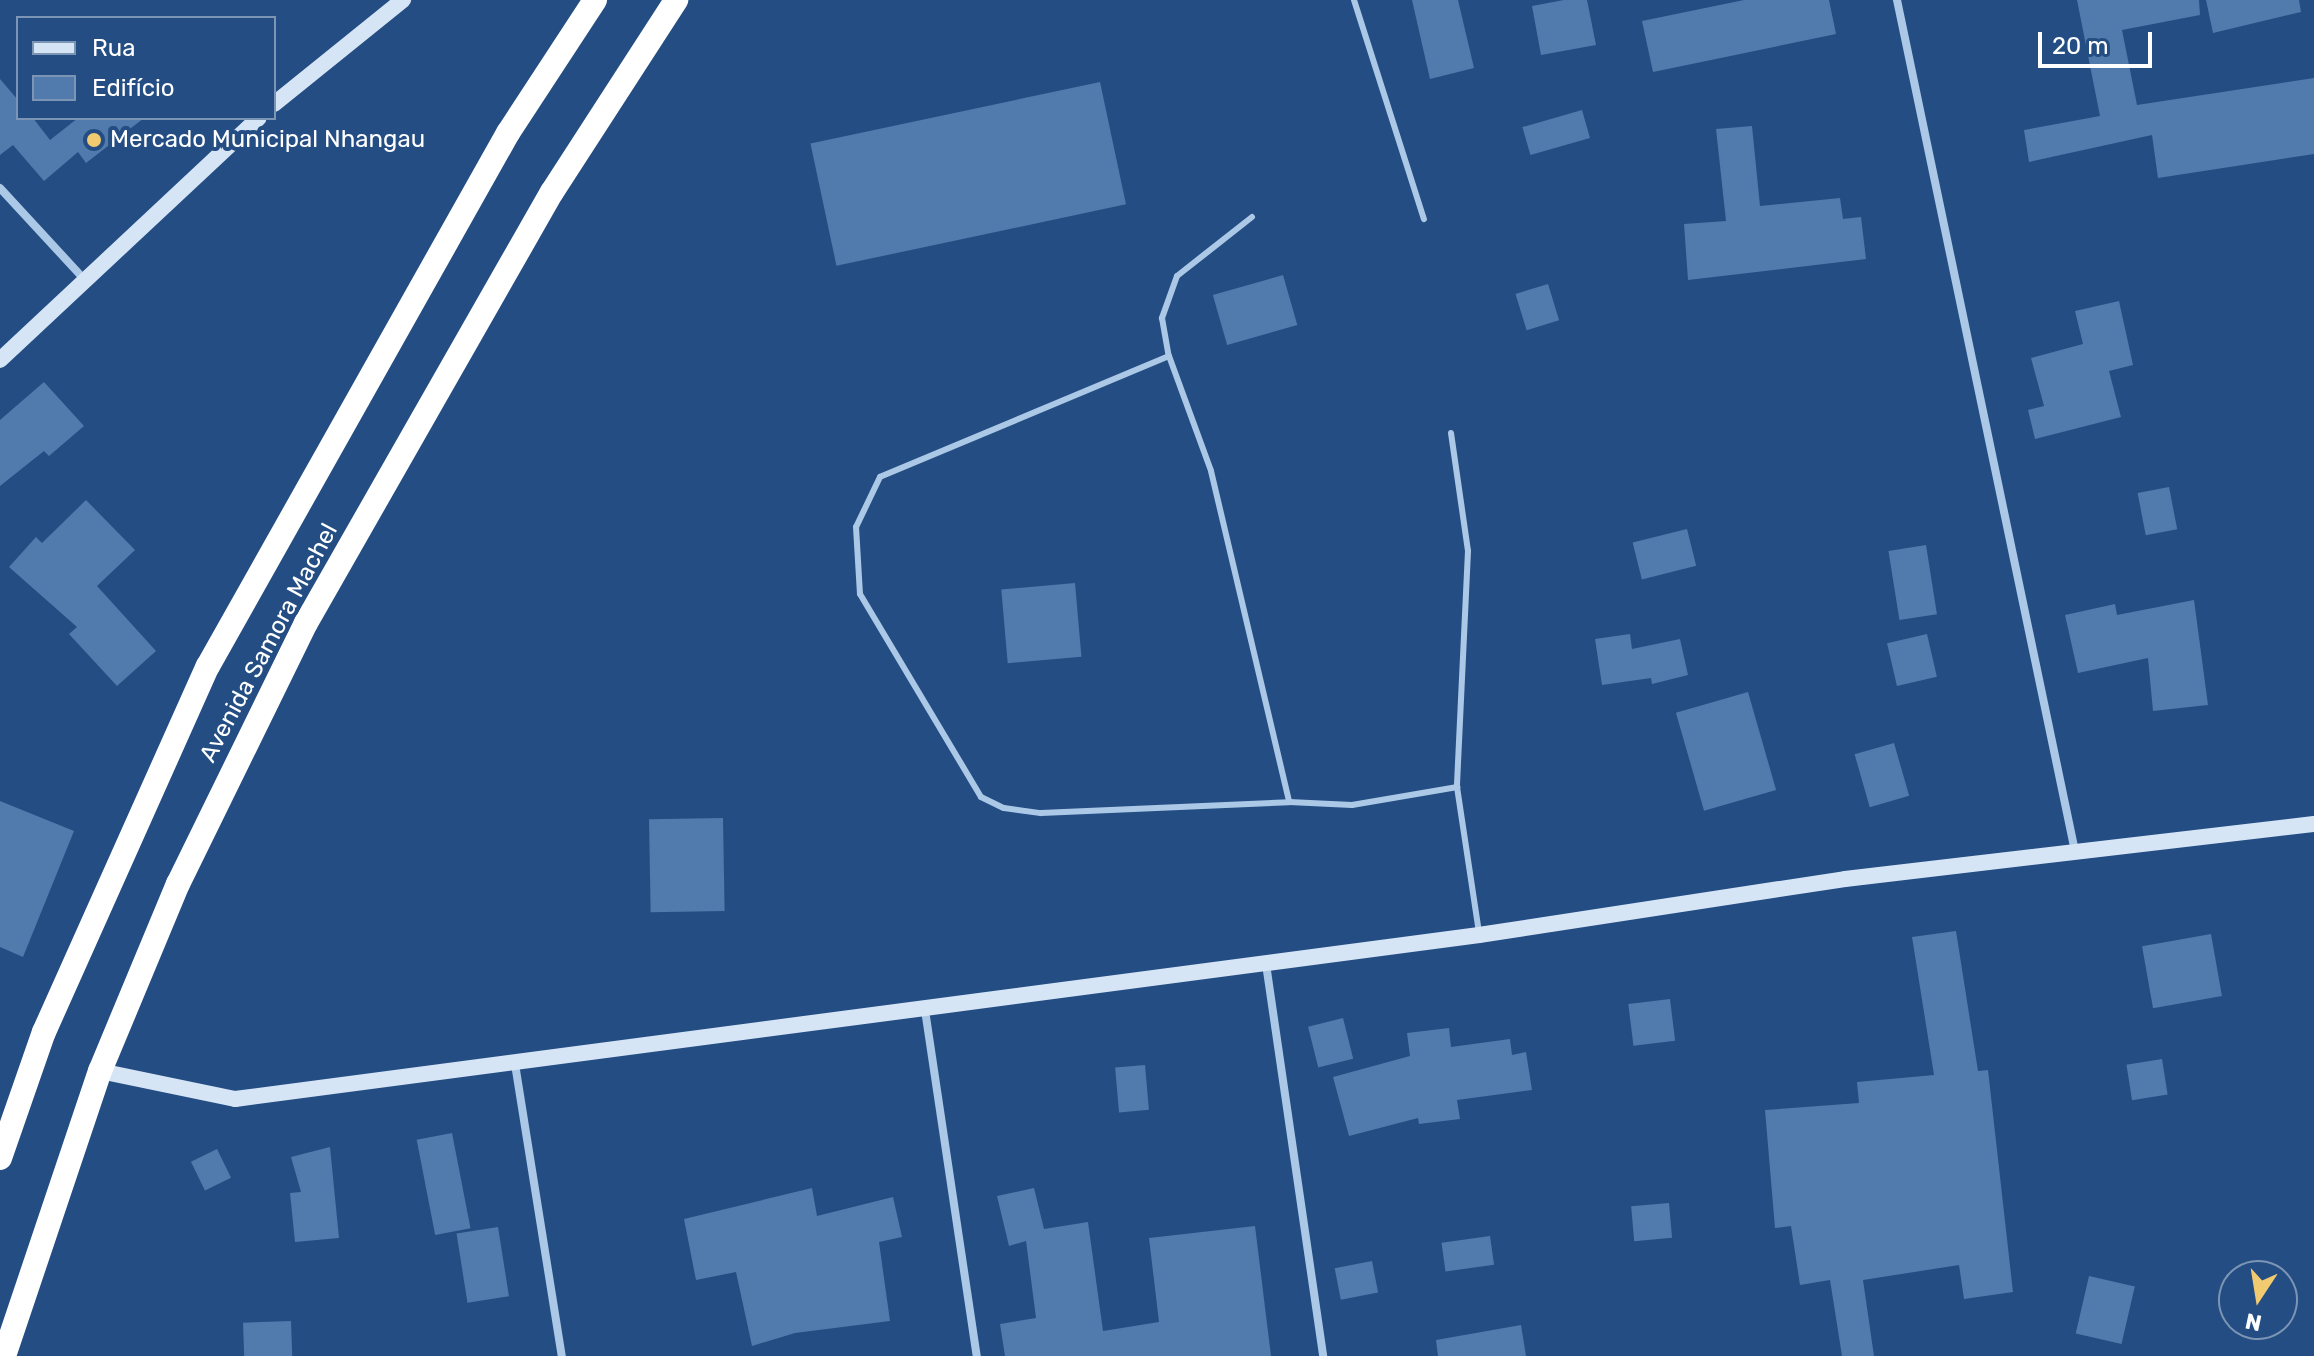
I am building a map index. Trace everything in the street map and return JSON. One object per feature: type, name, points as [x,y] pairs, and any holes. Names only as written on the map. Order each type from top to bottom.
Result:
[{"type":"highway","name":"Avenida Samora Machel","points":[[0,1158],[56,1004],[208,666],[508,133],[595,0]]},
{"type":"highway","name":"Avenida Samora Machel","points":[[4,1356],[100,1071],[178,884],[306,623],[552,192],[676,0]]},
{"type":"street","points":[[276,102],[403,0]]},
{"type":"street","points":[[1897,0],[2076,856]]},
{"type":"street","points":[[0,360],[257,120]]},
{"type":"street","points":[[0,188],[85,280]]},
{"type":"street","points":[[100,1071],[235,1099],[1479,935],[1845,879],[2076,856],[2314,824]]},
{"type":"street","points":[[1266,964],[1323,1356]]},
{"type":"street","points":[[925,1010],[977,1356]]},
{"type":"street","points":[[515,1064],[562,1356]]},
{"type":"lane","points":[[1354,0],[1424,219]]},
{"type":"lane","points":[[1252,217],[1177,276],[1162,318],[1169,356],[1211,471],[1289,802]]},
{"type":"lane","points":[[1169,356],[880,477],[856,527],[860,594],[981,797],[1004,808],[1041,813],[1289,802],[1352,805],[1457,787]]},
{"type":"lane","points":[[1451,433],[1468,551],[1457,787],[1479,935]]},
{"type":"building","points":[[1412,0],[1458,0],[1474,68],[1430,79]]},
{"type":"building","points":[[1564,0],[1587,0],[1596,45],[1541,55],[1532,6]]},
{"type":"building","points":[[1744,0],[1829,0],[1836,34],[1653,72],[1642,21]]},
{"type":"building","points":[[2077,0],[2199,0],[2200,15],[2122,30],[2137,105],[2314,78],[2314,154],[2158,178],[2152,135],[2029,162],[2024,130],[2100,116]]},
{"type":"building","points":[[2206,0],[2299,0],[2301,12],[2213,33]]},
{"type":"building","points":[[0,79],[16,98],[16,120],[35,120],[50,140],[75,120],[141,120],[86,163],[78,152],[44,181],[13,145],[0,155]]},
{"type":"building","points":[[1100,82],[1126,204],[836,266],[810,144]]},
{"type":"building","points":[[1582,110],[1590,138],[1530,155],[1522,127]]},
{"type":"building","points":[[1752,126],[1760,206],[1840,198],[1843,219],[1861,217],[1866,259],[1688,280],[1684,224],[1726,221],[1716,129]]},
{"type":"building","points":[[1283,275],[1297,325],[1227,345],[1213,295]]},
{"type":"building","points":[[1548,284],[1559,320],[1527,330],[1515,294]]},
{"type":"building","points":[[2119,301],[2133,365],[2109,371],[2121,417],[2035,439],[2028,410],[2044,406],[2031,358],[2083,344],[2075,311]]},
{"type":"building","points":[[44,382],[84,426],[49,456],[44,451],[0,486],[0,420]]},
{"type":"building","points":[[2169,487],[2177,529],[2146,535],[2138,493]]},
{"type":"building","points":[[86,500],[135,550],[97,586],[156,651],[117,686],[69,634],[77,627],[9,567],[36,537],[42,543]]},
{"type":"building","points":[[1687,529],[1696,566],[1642,579],[1633,543]]},
{"type":"building","points":[[1926,545],[1937,614],[1899,620],[1888,551]]},
{"type":"building","points":[[1075,583],[1081,657],[1008,663],[1001,589]]},
{"type":"building","points":[[2194,600],[2208,705],[2153,711],[2148,658],[2078,673],[2065,615],[2115,604],[2117,615]]},
{"type":"building","points":[[1630,634],[1632,649],[1680,639],[1688,675],[1652,684],[1651,678],[1602,685],[1595,639]]},
{"type":"building","points":[[1927,634],[1937,677],[1897,686],[1887,643]]},
{"type":"building","points":[[1748,692],[1776,790],[1704,811],[1676,713]]},
{"type":"building","points":[[1894,743],[1909,796],[1870,807],[1855,754]]},
{"type":"building","points":[[0,801],[74,831],[23,957],[0,947]]},
{"type":"building","points":[[723,818],[725,911],[651,912],[649,819]]},
{"type":"building","points":[[1956,931],[1978,1071],[1988,1070],[2013,1292],[1964,1299],[1959,1265],[1863,1280],[1874,1356],[1842,1356],[1830,1280],[1800,1285],[1791,1226],[1775,1228],[1765,1110],[1859,1103],[1857,1082],[1934,1075],[1912,937]]},
{"type":"building","points":[[2211,934],[2222,996],[2153,1008],[2142,946]]},
{"type":"building","points":[[1670,999],[1675,1041],[1633,1046],[1628,1004]]},
{"type":"building","points":[[1343,1018],[1353,1059],[1318,1067],[1308,1027]]},
{"type":"building","points":[[1449,1028],[1451,1047],[1510,1039],[1512,1055],[1526,1052],[1532,1090],[1457,1100],[1460,1119],[1419,1124],[1418,1118],[1349,1136],[1333,1077],[1410,1056],[1407,1033]]},
{"type":"building","points":[[2162,1059],[2168,1095],[2132,1100],[2126,1065]]},
{"type":"building","points":[[1145,1065],[1149,1110],[1119,1112],[1115,1068]]},
{"type":"building","points":[[452,1133],[471,1228],[435,1235],[417,1140]]},
{"type":"building","points":[[330,1147],[339,1238],[295,1242],[290,1193],[301,1192],[291,1157]]},
{"type":"building","points":[[217,1149],[231,1178],[205,1190],[191,1162]]},
{"type":"building","points":[[812,1188],[817,1216],[893,1197],[902,1237],[879,1242],[890,1321],[795,1333],[752,1346],[736,1272],[696,1280],[684,1219]]},
{"type":"building","points":[[1034,1188],[1044,1229],[1088,1222],[1103,1331],[1159,1322],[1149,1238],[1255,1226],[1271,1356],[1005,1356],[1000,1324],[1036,1318],[1026,1241],[1009,1246],[997,1196]]},
{"type":"building","points":[[1669,1203],[1672,1238],[1634,1241],[1631,1206]]},
{"type":"building","points":[[498,1227],[509,1296],[467,1303],[457,1234]]},
{"type":"building","points":[[1490,1236],[1494,1265],[1446,1272],[1441,1243]]},
{"type":"building","points":[[1372,1261],[1378,1292],[1341,1300],[1335,1268]]},
{"type":"building","points":[[2089,1276],[2135,1287],[2122,1344],[2076,1333]]},
{"type":"building","points":[[291,1321],[292,1356],[244,1356],[243,1323]]},
{"type":"building","points":[[1521,1325],[1526,1356],[1438,1356],[1436,1340]]},
{"type":"place","name":"Mercado Municipal Nhangau","points":[[94,140]]}]
